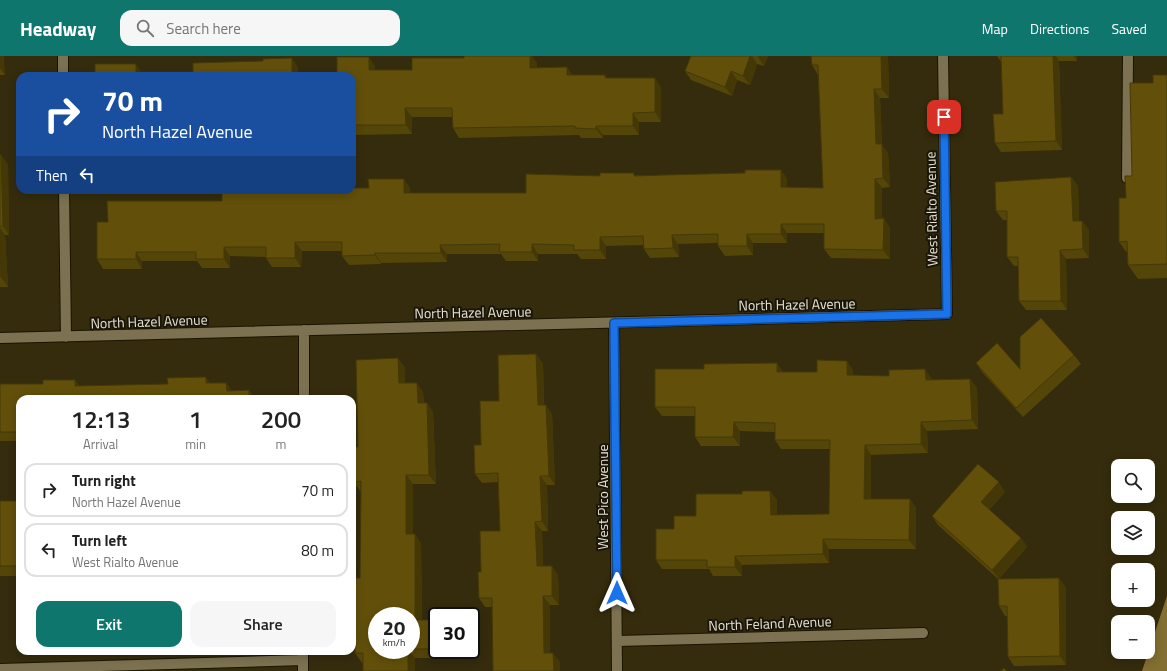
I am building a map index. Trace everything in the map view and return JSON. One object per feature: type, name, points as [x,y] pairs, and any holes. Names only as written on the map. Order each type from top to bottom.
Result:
[{"type":"street","points":[[63,56],[63,72]]},
{"type":"street","name":"West Rialto Avenue","points":[[943,56],[947,314]]},
{"type":"street","points":[[1127,178],[1128,56]]},
{"type":"street","points":[[64,194],[66,337]]},
{"type":"street","name":"North Hazel Avenue","points":[[0,338],[947,314]]},
{"type":"street","name":"West Pico Avenue","points":[[614,323],[618,671]]},
{"type":"street","points":[[304,330],[304,395]]},
{"type":"street","name":"North Feland Avenue","points":[[617,641],[923,633]]},
{"type":"street","points":[[0,669],[303,656],[303,671]]},
{"type":"shaded area","points":[[1167,596],[1167,671],[1142,671],[1146,659],[1155,659],[1155,632]]},
{"type":"building","points":[[530,56],[530,68],[567,67],[567,75],[605,75],[605,78],[655,78],[655,112],[633,113],[633,126],[596,126],[596,129],[575,128],[575,126],[453,128],[452,108],[405,108],[406,125],[356,125],[356,72],[337,72],[337,57],[369,57],[369,70],[412,70],[412,58]]},
{"type":"building","points":[[691,56],[750,56],[743,76],[731,71],[725,87],[685,71]]},
{"type":"building","points":[[811,56],[881,56],[882,89],[874,89],[876,144],[882,144],[883,178],[875,179],[875,219],[884,218],[883,250],[824,249],[824,224],[781,224],[781,234],[747,234],[747,246],[718,246],[718,234],[672,235],[673,248],[644,249],[643,236],[600,237],[600,250],[574,250],[574,245],[532,244],[532,252],[499,252],[500,244],[440,245],[441,253],[375,253],[375,255],[342,256],[342,242],[295,242],[295,258],[266,258],[266,247],[224,247],[224,259],[196,259],[196,252],[136,252],[136,259],[97,259],[97,222],[108,222],[107,201],[222,201],[222,194],[356,194],[356,188],[369,188],[368,179],[404,179],[404,193],[526,193],[526,174],[600,176],[600,173],[634,173],[634,176],[745,173],[745,170],[781,170],[781,187],[823,188],[818,65],[812,65]]},
{"type":"building","points":[[1001,56],[1053,56],[1056,141],[995,143],[993,114],[1003,114]]},
{"type":"building","points":[[292,58],[292,72],[193,72],[193,63],[263,61],[263,59]]},
{"type":"building","points":[[95,64],[136,64],[136,72],[95,72]]},
{"type":"building","points":[[1153,75],[1167,75],[1167,264],[1128,265],[1127,241],[1119,242],[1119,198],[1126,198],[1125,176],[1132,176],[1130,83],[1153,83]]},
{"type":"building","points":[[1,155],[3,226],[0,226]]},
{"type":"building","points":[[1071,177],[1073,221],[1082,221],[1083,249],[1060,250],[1061,301],[1019,301],[1018,257],[1007,257],[1007,211],[996,211],[995,182]]},
{"type":"building","points":[[0,251],[1,277],[0,277]]},
{"type":"building","points":[[1041,318],[1074,355],[1016,408],[976,363],[997,343],[1020,369],[1020,337]]},
{"type":"building","points":[[536,354],[538,405],[546,405],[549,476],[540,476],[542,521],[535,522],[537,566],[552,566],[552,596],[543,596],[544,653],[553,653],[554,671],[493,671],[492,598],[479,598],[478,572],[481,572],[480,531],[500,531],[498,473],[475,474],[474,445],[481,445],[480,401],[499,401],[498,355]]},
{"type":"building","points":[[398,358],[399,383],[417,383],[418,403],[427,403],[429,475],[406,475],[406,534],[415,534],[415,607],[368,607],[368,659],[408,659],[408,671],[363,671],[363,653],[356,653],[356,578],[360,578],[361,481],[356,482],[356,447],[358,447],[356,360]]},
{"type":"building","points":[[817,360],[847,361],[847,375],[889,376],[889,370],[925,369],[926,380],[970,379],[972,420],[921,422],[921,444],[865,445],[864,499],[910,499],[909,540],[823,539],[823,554],[735,556],[735,567],[707,567],[707,560],[656,560],[656,529],[674,529],[674,516],[696,516],[696,494],[742,494],[742,491],[770,491],[771,515],[829,514],[830,440],[775,440],[775,423],[734,422],[733,437],[695,437],[695,407],[655,407],[655,369],[704,369],[704,364],[777,363],[777,372],[817,372]]},
{"type":"building","points":[[206,377],[206,383],[226,383],[227,391],[249,390],[249,395],[16,395],[16,432],[0,432],[0,384],[43,384],[43,380],[75,380],[75,386],[168,384],[167,378]]},
{"type":"building","points":[[978,464],[999,482],[981,502],[1021,538],[992,570],[932,516]]},
{"type":"building","points":[[0,501],[16,501],[16,566],[0,566]]},
{"type":"building","points":[[1059,578],[1060,656],[1008,657],[1007,606],[999,606],[998,579]]},
{"type":"building","points":[[420,620],[428,620],[428,649],[420,649]]},
{"type":"building","points":[[1004,668],[1007,671],[1000,671]]},
{"type":"route","points":[[617,593],[614,323],[947,314],[944,117]]}]
